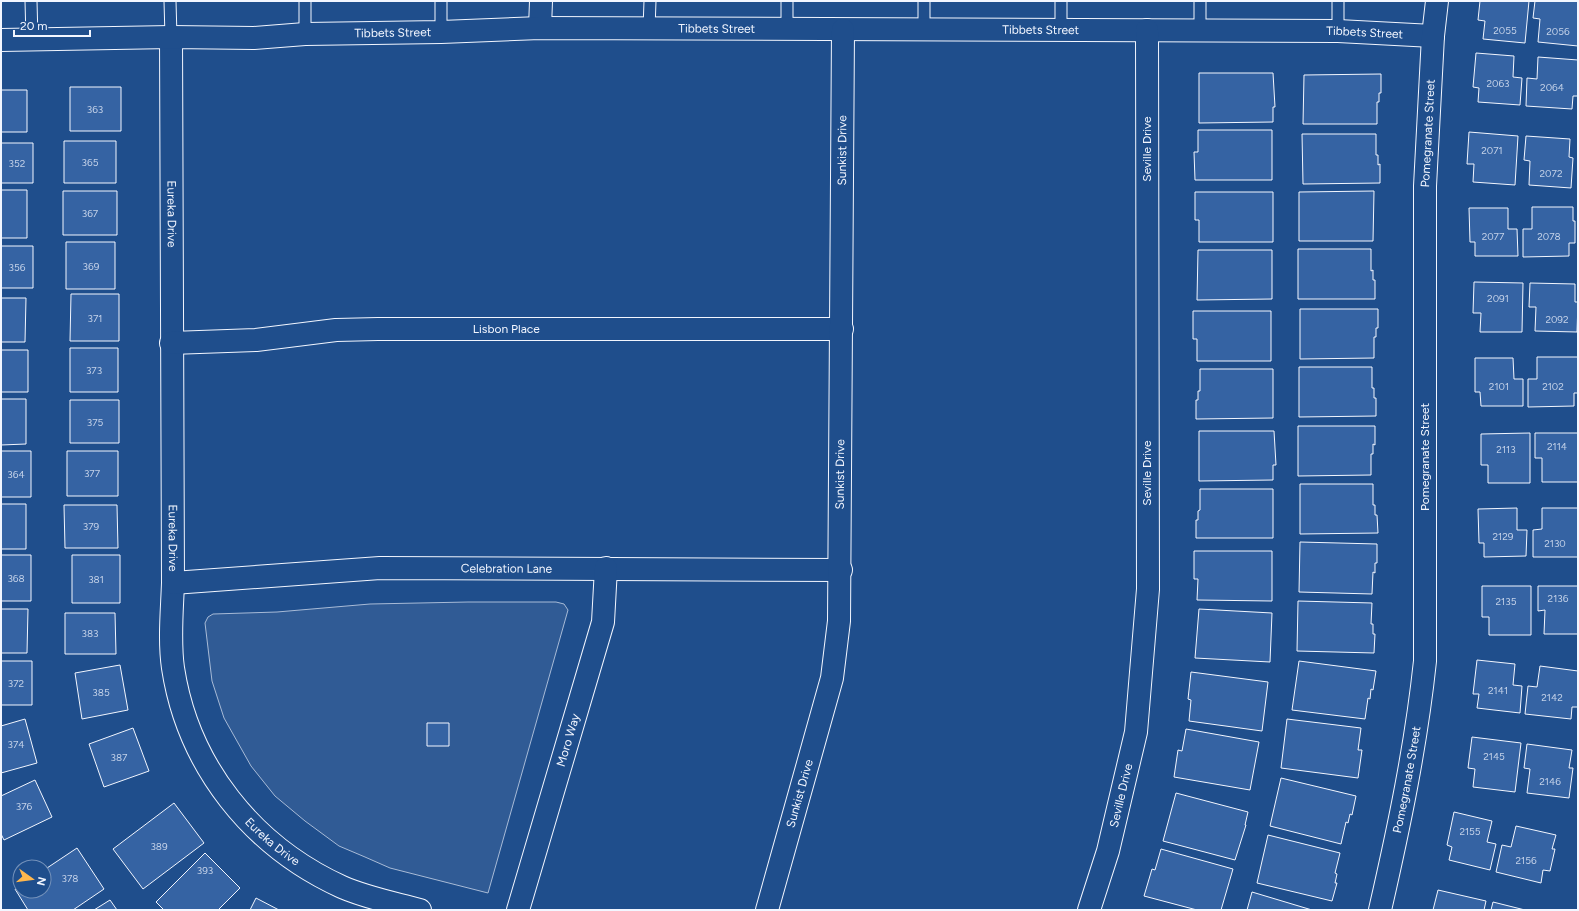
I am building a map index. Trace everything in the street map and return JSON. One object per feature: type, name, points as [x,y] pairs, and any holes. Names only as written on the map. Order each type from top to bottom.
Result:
[{"type":"street","points":[[540,28],[541,1]]},
{"type":"street","name":"Pomegranate Street","points":[[1380,910],[1410,776],[1419,717],[1425,661],[1425,193],[1433,36],[1437,1]]},
{"type":"street","name":"Tibbets Street","points":[[1,40],[171,37],[254,38],[305,34],[441,32],[540,28],[842,30],[924,28],[1338,31],[1433,36]]},
{"type":"street","name":"Sunkist Drive","points":[[767,910],[832,678],[839,622],[841,570],[842,30]]},
{"type":"street","name":"Seville Drive","points":[[1089,910],[1108,851],[1136,732],[1148,589],[1147,30]]},
{"type":"street","name":"Eureka Drive","points":[[171,37],[173,583],[171,646],[176,686],[188,727],[198,748],[224,793],[240,813],[266,839],[288,857],[314,873],[357,893],[420,910]]},
{"type":"street","name":"Lisbon Place","points":[[171,343],[256,340],[336,330],[378,329],[842,329]]},
{"type":"street","name":"Celebration Lane","points":[[173,583],[380,568],[841,570]]},
{"type":"street","name":"Moro Way","points":[[518,910],[603,622],[606,568]]},
{"type":"lane","points":[[31,1],[32,39]]},
{"type":"lane","points":[[170,1],[171,37]]},
{"type":"lane","points":[[305,1],[305,34]]},
{"type":"lane","points":[[441,1],[441,32]]},
{"type":"lane","points":[[649,29],[650,1]]},
{"type":"lane","points":[[787,1],[787,29]]},
{"type":"lane","points":[[924,1],[924,28]]},
{"type":"lane","points":[[1061,1],[1061,30]]},
{"type":"lane","points":[[1200,1],[1200,30]]},
{"type":"lane","points":[[1338,1],[1338,31]]},
{"type":"shaded area","points":[[556,602],[564,604],[568,610],[488,893],[390,868],[339,846],[305,821],[275,796],[251,766],[224,718],[212,681],[205,623],[208,617],[213,614],[277,612],[370,604]]},
{"type":"building","points":[[1480,1],[1529,1],[1525,43],[1483,39],[1485,21],[1478,20]]},
{"type":"building","points":[[1535,1],[1578,1],[1578,46],[1538,42],[1540,19],[1533,18]]},
{"type":"building","points":[[1476,53],[1514,56],[1513,77],[1522,78],[1520,105],[1478,102],[1479,88],[1473,87]]},
{"type":"building","points":[[1538,57],[1578,60],[1578,96],[1573,96],[1572,109],[1526,106],[1527,78],[1537,79]]},
{"type":"building","points":[[1199,73],[1273,73],[1275,107],[1273,107],[1273,122],[1199,123]]},
{"type":"building","points":[[1381,74],[1381,93],[1379,93],[1379,102],[1377,102],[1377,124],[1303,124],[1304,75]]},
{"type":"building","points":[[70,87],[121,87],[121,131],[70,131]]},
{"type":"building","points":[[1,90],[27,90],[27,132],[1,132]]},
{"type":"building","points":[[1198,130],[1272,130],[1272,180],[1195,180],[1194,152],[1198,152]]},
{"type":"building","points":[[1469,132],[1518,136],[1515,185],[1473,182],[1474,164],[1467,164]]},
{"type":"building","points":[[1302,134],[1376,134],[1376,155],[1378,155],[1378,165],[1380,164],[1380,183],[1303,184]]},
{"type":"building","points":[[1526,136],[1570,139],[1569,157],[1573,158],[1571,188],[1529,185],[1530,161],[1524,160]]},
{"type":"building","points":[[64,141],[116,141],[116,183],[64,183]]},
{"type":"building","points":[[1,143],[33,143],[33,183],[1,183]]},
{"type":"building","points":[[1,190],[27,190],[27,238],[1,238]]},
{"type":"building","points":[[63,191],[117,191],[117,235],[63,235]]},
{"type":"building","points":[[1374,191],[1373,241],[1299,241],[1299,192]]},
{"type":"building","points":[[1195,192],[1273,192],[1273,242],[1199,242],[1199,220],[1195,220]]},
{"type":"building","points":[[1532,207],[1573,207],[1573,221],[1575,221],[1575,243],[1569,243],[1569,256],[1523,257],[1523,229],[1532,229]]},
{"type":"building","points":[[1469,208],[1508,208],[1508,229],[1517,229],[1518,256],[1475,256],[1475,242],[1470,242]]},
{"type":"building","points":[[66,242],[115,242],[115,289],[66,289]]},
{"type":"building","points":[[1,246],[33,246],[33,288],[1,288]]},
{"type":"building","points":[[1298,249],[1371,249],[1371,271],[1373,270],[1373,280],[1375,280],[1375,299],[1298,299]]},
{"type":"building","points":[[1198,250],[1272,250],[1272,299],[1197,300]]},
{"type":"building","points":[[1474,282],[1523,283],[1522,332],[1480,332],[1481,313],[1473,313]]},
{"type":"building","points":[[1530,283],[1575,284],[1575,302],[1578,302],[1577,332],[1535,331],[1536,307],[1529,307]]},
{"type":"building","points":[[71,294],[119,294],[119,341],[70,341]]},
{"type":"building","points":[[1,298],[26,298],[25,342],[1,342]]},
{"type":"building","points":[[1300,309],[1378,309],[1378,328],[1376,328],[1376,337],[1374,337],[1374,358],[1300,359]]},
{"type":"building","points":[[1193,311],[1271,311],[1271,361],[1197,361],[1197,339],[1193,339]]},
{"type":"building","points":[[70,348],[118,348],[118,392],[70,392]]},
{"type":"building","points":[[1,350],[28,350],[28,392],[1,392]]},
{"type":"building","points":[[1537,357],[1578,357],[1578,393],[1574,393],[1574,406],[1528,407],[1528,379],[1537,379]]},
{"type":"building","points":[[1475,358],[1513,358],[1514,379],[1523,379],[1523,406],[1481,406],[1480,392],[1475,392]]},
{"type":"building","points":[[1299,367],[1372,367],[1372,388],[1374,388],[1374,398],[1376,398],[1376,416],[1299,417]]},
{"type":"building","points":[[1200,369],[1273,369],[1273,418],[1196,419],[1196,400],[1198,400],[1198,391],[1200,391]]},
{"type":"building","points":[[1,399],[26,399],[26,444],[1,445]]},
{"type":"building","points":[[70,400],[119,400],[119,443],[70,443]]},
{"type":"building","points":[[1298,426],[1375,426],[1375,445],[1373,444],[1373,454],[1371,454],[1371,475],[1298,476]]},
{"type":"building","points":[[1199,431],[1274,431],[1276,465],[1273,465],[1273,480],[1199,481]]},
{"type":"building","points":[[1530,433],[1530,483],[1488,483],[1488,465],[1481,465],[1481,434]]},
{"type":"building","points":[[1535,433],[1578,433],[1578,482],[1542,482],[1542,458],[1535,458]]},
{"type":"building","points":[[1,451],[31,451],[31,497],[1,497]]},
{"type":"building","points":[[67,451],[118,451],[118,496],[67,496]]},
{"type":"building","points":[[1300,484],[1373,484],[1373,505],[1375,505],[1375,515],[1377,515],[1378,533],[1300,534]]},
{"type":"building","points":[[1200,489],[1273,489],[1273,538],[1196,538],[1196,520],[1198,520],[1198,511],[1200,510]]},
{"type":"building","points":[[1,504],[26,504],[26,549],[1,549]]},
{"type":"building","points":[[64,505],[117,505],[118,548],[65,548]]},
{"type":"building","points":[[1517,508],[1517,530],[1527,530],[1526,556],[1484,557],[1484,543],[1479,543],[1478,509]]},
{"type":"building","points":[[1542,508],[1578,508],[1578,557],[1533,557],[1533,530],[1542,529]]},
{"type":"building","points":[[1300,542],[1377,544],[1377,563],[1375,563],[1375,573],[1373,572],[1372,594],[1299,592]]},
{"type":"building","points":[[1194,551],[1272,551],[1272,601],[1197,600],[1198,579],[1194,579]]},
{"type":"building","points":[[1,555],[31,555],[31,601],[1,601]]},
{"type":"building","points":[[72,555],[120,555],[120,603],[72,603]]},
{"type":"building","points":[[1482,586],[1531,586],[1531,635],[1489,635],[1489,617],[1482,617]]},
{"type":"building","points":[[1538,586],[1578,586],[1578,634],[1544,634],[1545,610],[1538,611]]},
{"type":"building","points":[[1298,601],[1372,603],[1371,624],[1373,624],[1373,634],[1375,634],[1374,653],[1297,651]]},
{"type":"building","points":[[1,609],[28,609],[27,653],[1,653]]},
{"type":"building","points":[[1199,609],[1272,613],[1270,662],[1195,658]]},
{"type":"building","points":[[65,613],[115,613],[116,654],[65,654]]},
{"type":"building","points":[[1477,660],[1515,664],[1513,685],[1522,686],[1520,713],[1477,708],[1479,694],[1473,694]]},
{"type":"building","points":[[1,661],[32,661],[32,705],[1,705]]},
{"type":"building","points":[[1299,661],[1376,671],[1373,690],[1371,689],[1370,699],[1368,698],[1365,719],[1292,710]]},
{"type":"building","points":[[120,665],[128,710],[82,719],[75,673]]},
{"type":"building","points":[[1540,666],[1578,671],[1578,707],[1572,707],[1571,719],[1525,714],[1528,686],[1537,687]]},
{"type":"building","points":[[1191,672],[1268,682],[1262,731],[1189,721],[1191,700],[1188,699]]},
{"type":"building","points":[[25,719],[37,763],[1,773],[1,726]]},
{"type":"building","points":[[1287,719],[1361,728],[1358,750],[1362,750],[1358,778],[1281,768]]},
{"type":"building","points":[[427,723],[449,723],[449,746],[427,746]]},
{"type":"building","points":[[133,728],[149,771],[104,787],[89,744]]},
{"type":"building","points":[[1186,729],[1259,742],[1250,790],[1174,777],[1178,750],[1182,751]]},
{"type":"building","points":[[1472,737],[1521,743],[1515,792],[1473,787],[1475,769],[1468,768]]},
{"type":"building","points":[[1527,744],[1572,750],[1569,768],[1573,768],[1569,798],[1527,793],[1530,769],[1524,768]]},
{"type":"building","points":[[1281,778],[1356,796],[1352,815],[1350,814],[1348,823],[1346,822],[1341,844],[1270,826]]},
{"type":"building","points":[[35,780],[52,817],[4,840],[1,834],[1,796]]},
{"type":"building","points":[[1176,793],[1248,812],[1246,825],[1235,860],[1163,841]]},
{"type":"building","points":[[174,803],[204,843],[143,889],[113,849]]},
{"type":"building","points":[[1454,812],[1492,821],[1487,842],[1496,844],[1490,870],[1449,860],[1452,847],[1447,845]]},
{"type":"building","points":[[1516,826],[1556,835],[1552,849],[1555,849],[1550,871],[1543,870],[1541,883],[1496,872],[1502,845],[1511,847]]},
{"type":"building","points":[[1268,835],[1340,853],[1335,873],[1337,874],[1335,883],[1337,883],[1332,901],[1257,883]]},
{"type":"building","points":[[77,848],[104,889],[73,910],[28,910],[21,899],[52,899],[52,865]]},
{"type":"building","points":[[1161,849],[1233,869],[1221,910],[1197,910],[1144,896],[1152,869],[1155,870]]},
{"type":"building","points":[[205,853],[240,888],[218,910],[164,910],[156,902]]},
{"type":"building","points":[[1438,890],[1486,901],[1484,910],[1433,910]]},
{"type":"building","points":[[1252,892],[1312,910],[1247,910]]},
{"type":"building","points":[[256,898],[279,910],[250,910]]},
{"type":"building","points":[[110,900],[117,910],[94,910]]},
{"type":"building","points":[[1493,902],[1525,910],[1491,910]]}]
